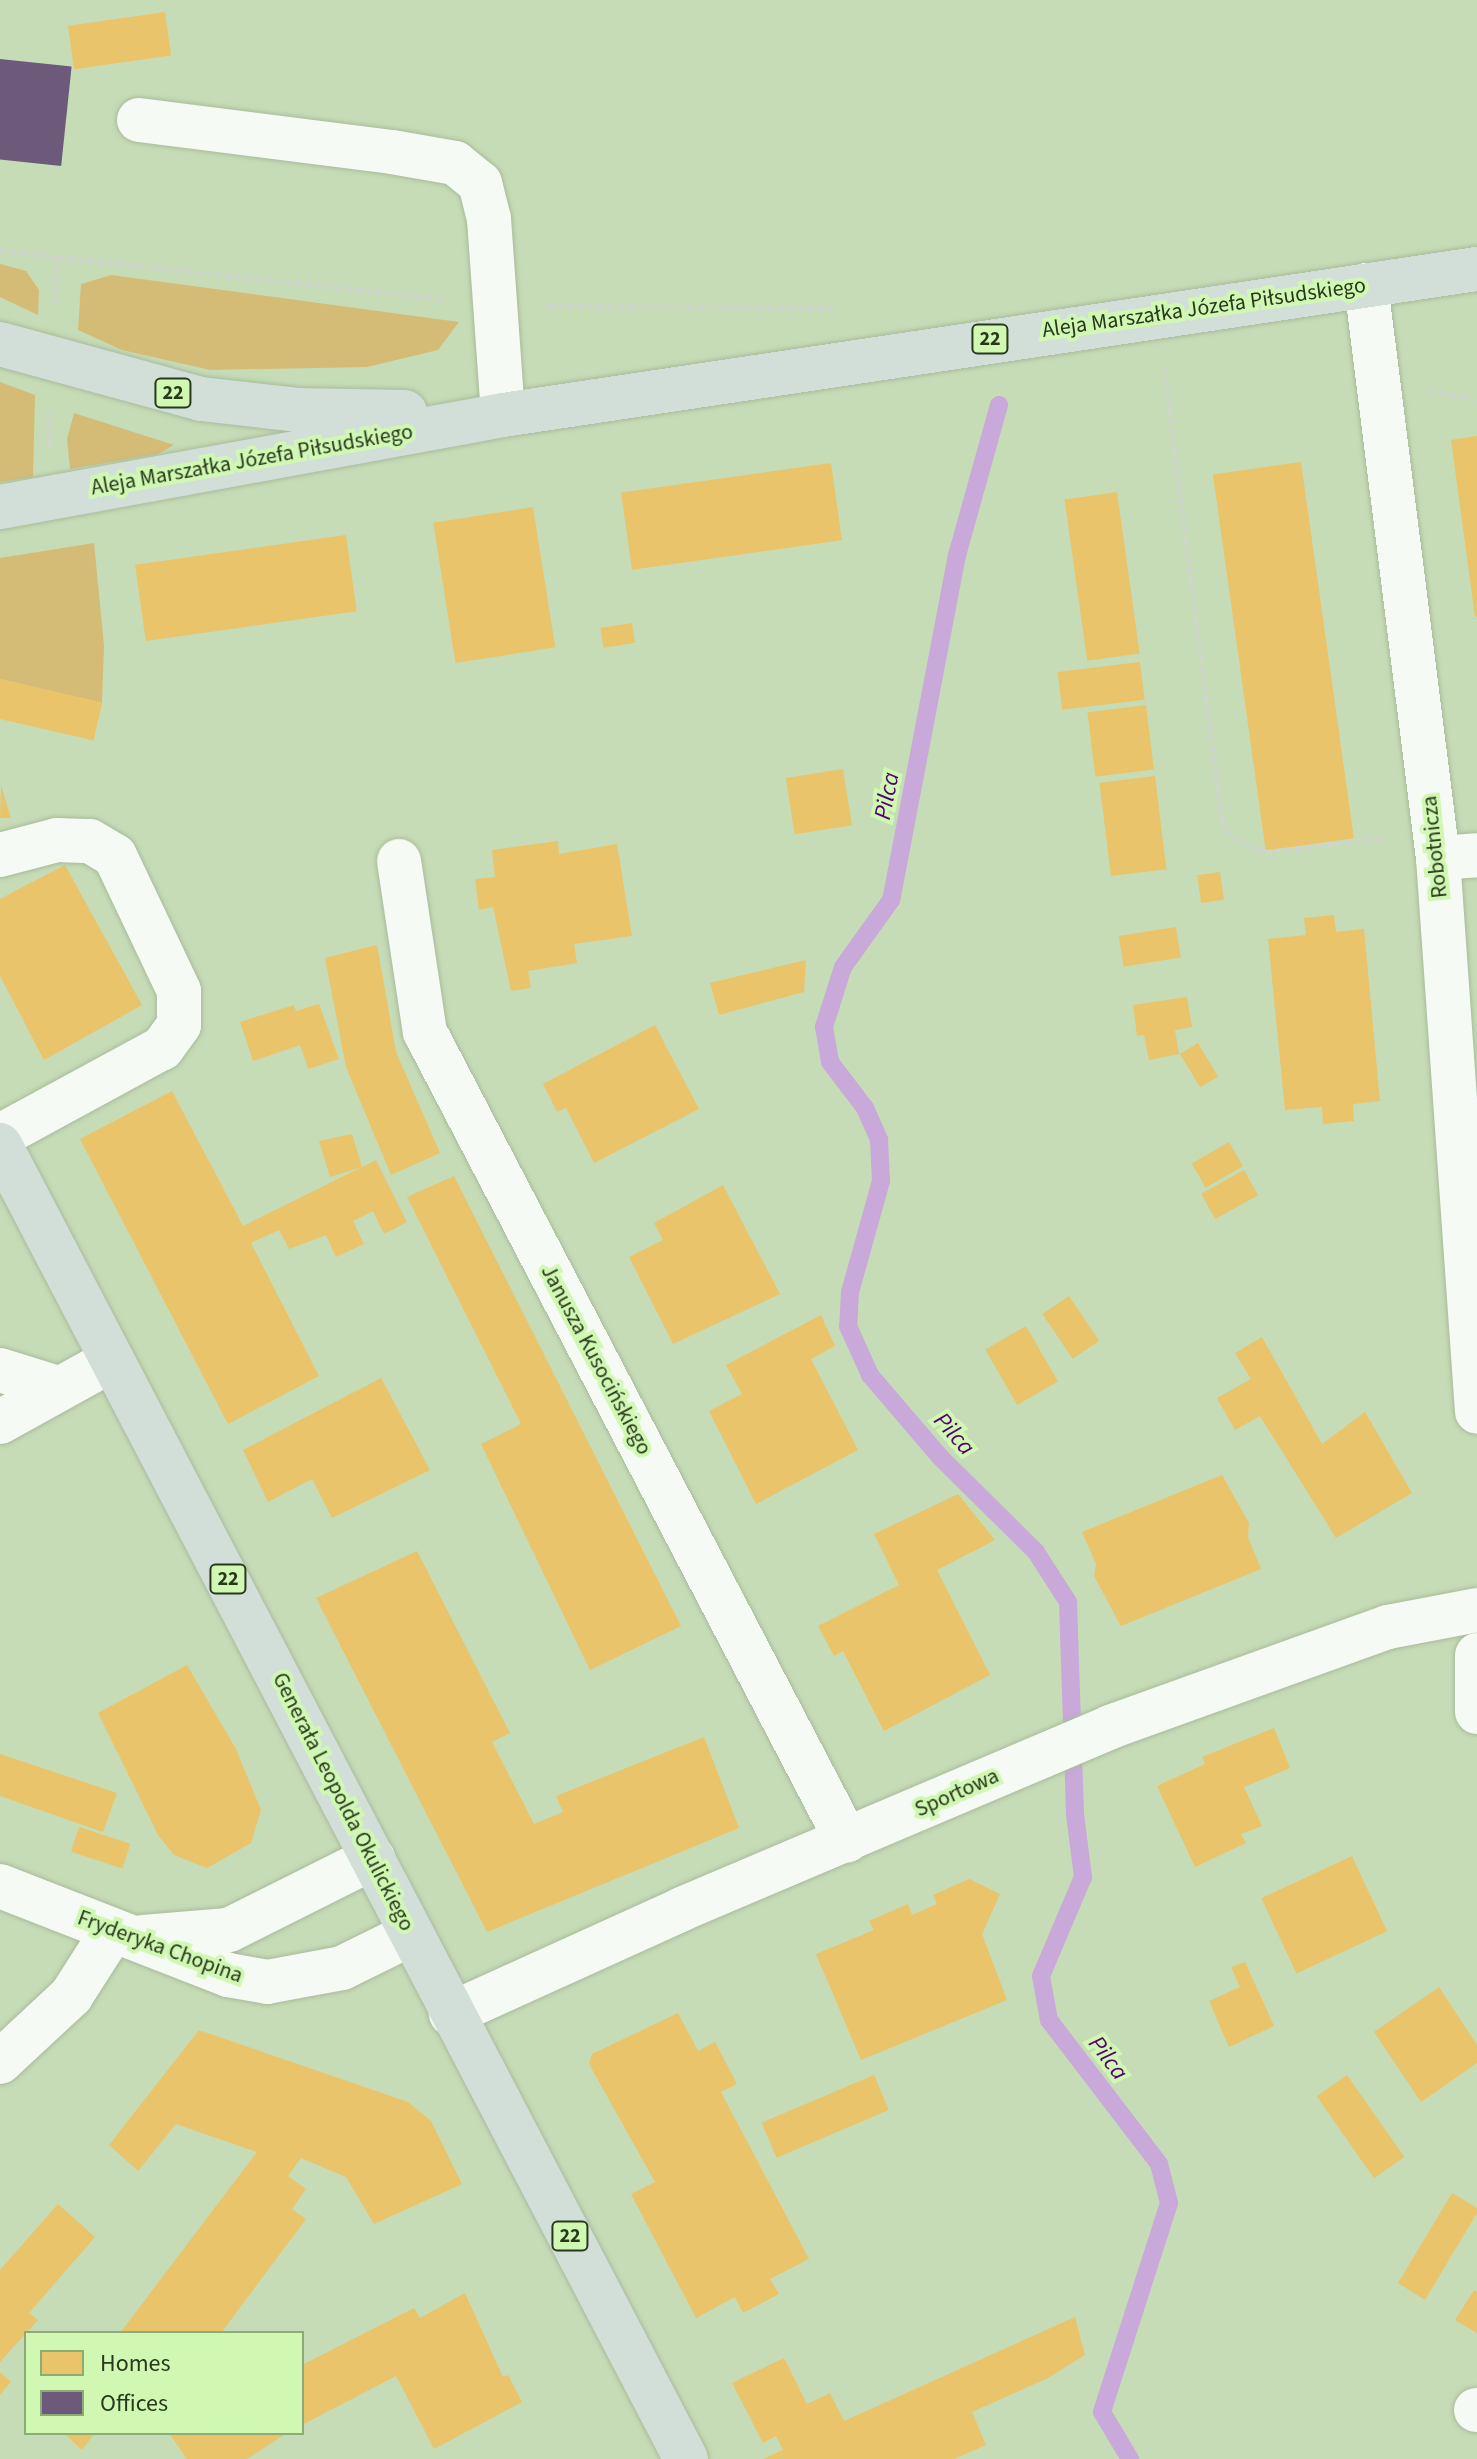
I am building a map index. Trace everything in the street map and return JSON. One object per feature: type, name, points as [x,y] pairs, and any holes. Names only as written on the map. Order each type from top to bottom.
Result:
[{"type":"main road","name":"Aleja Marszałka Józefa Piłsudskiego","points":[[0,507],[503,415],[1477,269]]},
{"type":"main road","points":[[0,329],[52,361]]},
{"type":"main road","name":"Aleja Marszałka Józefa Piłsudskiego","points":[[0,344],[52,361],[201,399],[297,410],[503,415]]},
{"type":"main road","name":"Generała Leopolda Okulickiego","points":[[0,1145],[686,2459]]},
{"type":"street","points":[[139,120],[455,163],[480,183],[489,219],[503,415]]},
{"type":"street","name":"Robotnicza","points":[[1366,285],[1450,848],[1477,1412]]},
{"type":"street","points":[[0,855],[57,840],[90,841],[115,856],[179,991],[179,1025],[162,1048],[0,1136]]},
{"type":"street","name":"Janusza Kusocińskiego","points":[[399,861],[425,1032],[847,1841]]},
{"type":"street","points":[[0,1422],[55,1387],[112,1360]]},
{"type":"street","points":[[0,1370],[55,1387]]},
{"type":"street","name":"Sportowa","points":[[451,2014],[682,1909],[1110,1727],[1388,1627],[1477,1610]]},
{"type":"street","points":[[1477,1655],[1477,1712]]},
{"type":"street","points":[[0,2062],[71,1996],[122,1935],[229,1930],[373,1858]]},
{"type":"street","name":"Fryderyka Chopina","points":[[0,1886],[228,1975],[267,1982],[342,1968],[411,1934]]},
{"type":"path","points":[[57,257],[495,305],[841,308]]},
{"type":"path","points":[[1157,316],[1222,820],[1231,837],[1266,852],[1450,848]]},
{"type":"path","points":[[1417,388],[1477,400]]},
{"type":"shaded area","points":[[0,264],[26,271],[39,290],[38,315],[0,297]]},
{"type":"shaded area","points":[[111,275],[459,322],[438,350],[367,367],[210,370],[122,350],[78,330],[81,284]]},
{"type":"shaded area","points":[[0,382],[35,395],[33,477],[0,482]]},
{"type":"shaded area","points":[[74,413],[174,445],[158,454],[70,469],[67,439]]},
{"type":"shaded area","points":[[94,543],[104,646],[102,703],[0,679],[0,558]]},
{"type":"building: Homes","points":[[165,12],[171,56],[74,69],[68,26]]},
{"type":"building: Homes","points":[[1477,436],[1477,617],[1475,617],[1451,440]]},
{"type":"building: Homes","points":[[1301,462],[1354,838],[1266,851],[1213,474]]},
{"type":"building: Homes","points":[[831,463],[842,540],[632,570],[621,493]]},
{"type":"building: Homes","points":[[1117,492],[1140,653],[1087,661],[1065,499]]},
{"type":"building: Homes","points":[[533,507],[555,647],[455,663],[433,523]]},
{"type":"building: Homes","points":[[346,535],[357,611],[146,641],[135,565]]},
{"type":"building: Homes","points":[[632,623],[635,643],[604,648],[600,628]]},
{"type":"building: Homes","points":[[1140,662],[1145,700],[1062,710],[1058,672]]},
{"type":"building: Homes","points":[[0,679],[102,703],[94,741],[0,719]]},
{"type":"building: Homes","points":[[1146,705],[1154,770],[1095,777],[1087,712]]},
{"type":"building: Homes","points":[[843,769],[852,825],[795,834],[786,778]]},
{"type":"building: Homes","points":[[1155,776],[1166,869],[1111,876],[1099,783]]},
{"type":"building: Homes","points":[[1,785],[11,818],[0,818]]},
{"type":"building: Homes","points":[[558,841],[559,854],[617,844],[632,936],[574,944],[577,963],[528,971],[531,988],[511,991],[493,907],[479,910],[475,879],[495,877],[492,850]]},
{"type":"building: Homes","points":[[65,865],[142,1005],[44,1060],[0,976],[0,899]]},
{"type":"building: Homes","points":[[1220,872],[1224,900],[1201,903],[1197,875]]},
{"type":"building: Homes","points":[[1334,915],[1336,932],[1364,929],[1380,1101],[1353,1104],[1354,1121],[1323,1124],[1322,1107],[1285,1110],[1268,939],[1306,935],[1304,918]]},
{"type":"building: Homes","points":[[1176,927],[1181,958],[1124,967],[1119,936]]},
{"type":"building: Homes","points":[[377,945],[396,1052],[440,1153],[391,1175],[346,1067],[325,958]]},
{"type":"building: Homes","points":[[806,960],[804,992],[719,1015],[710,983]]},
{"type":"building: Homes","points":[[1187,997],[1192,1027],[1175,1030],[1179,1054],[1149,1060],[1144,1035],[1137,1036],[1133,1005]]},
{"type":"building: Homes","points":[[319,1004],[339,1059],[308,1069],[300,1045],[253,1061],[240,1022],[294,1005],[296,1011]]},
{"type":"building: Homes","points":[[655,1025],[699,1109],[594,1163],[566,1108],[557,1112],[543,1084]]},
{"type":"building: Homes","points":[[1198,1043],[1218,1076],[1200,1087],[1180,1054]]},
{"type":"building: Homes","points":[[172,1091],[243,1226],[376,1160],[407,1222],[384,1234],[373,1211],[353,1221],[364,1244],[336,1257],[326,1235],[289,1249],[279,1230],[251,1243],[319,1376],[228,1424],[80,1139]]},
{"type":"building: Homes","points":[[352,1134],[362,1167],[330,1177],[319,1141]]},
{"type":"building: Homes","points":[[1229,1142],[1243,1166],[1206,1188],[1192,1164]]},
{"type":"building: Homes","points":[[1244,1170],[1258,1195],[1215,1219],[1201,1194]]},
{"type":"building: Homes","points":[[454,1176],[681,1626],[590,1670],[481,1444],[521,1424],[407,1197]]},
{"type":"building: Homes","points":[[723,1185],[780,1294],[673,1344],[629,1257],[663,1240],[654,1223]]},
{"type":"building: Homes","points":[[1069,1296],[1099,1341],[1073,1359],[1042,1314]]},
{"type":"building: Homes","points":[[821,1315],[835,1346],[811,1359],[858,1450],[756,1504],[709,1411],[742,1394],[726,1365]]},
{"type":"building: Homes","points":[[1026,1326],[1058,1381],[1017,1405],[985,1350]]},
{"type":"building: Homes","points":[[1262,1337],[1322,1444],[1365,1412],[1412,1493],[1336,1538],[1260,1416],[1235,1430],[1217,1398],[1251,1379],[1235,1353]]},
{"type":"building: Homes","points":[[381,1378],[430,1470],[332,1518],[312,1479],[268,1502],[243,1450]]},
{"type":"building: Homes","points":[[1222,1475],[1249,1523],[1248,1537],[1261,1569],[1121,1626],[1094,1576],[1096,1564],[1082,1532]]},
{"type":"building: Homes","points":[[958,1494],[995,1540],[937,1570],[990,1675],[884,1731],[843,1651],[834,1656],[818,1626],[899,1585],[874,1534]]},
{"type":"building: Homes","points":[[417,1551],[510,1733],[492,1742],[534,1824],[563,1812],[556,1796],[704,1737],[739,1828],[487,1932],[316,1598]]},
{"type":"building: Homes","points":[[187,1665],[236,1749],[261,1810],[251,1843],[207,1868],[174,1855],[158,1835],[98,1713]]},
{"type":"building: Homes","points":[[1274,1728],[1290,1768],[1244,1787],[1262,1826],[1241,1834],[1246,1843],[1195,1867],[1157,1786],[1205,1764],[1202,1757]]},
{"type":"building: Homes","points":[[0,1754],[117,1793],[103,1832],[0,1796]]},
{"type":"building: Homes","points":[[79,1827],[130,1844],[122,1868],[71,1852]]},
{"type":"building: Homes","points":[[1352,1856],[1387,1931],[1296,1973],[1261,1898]]},
{"type":"building: Homes","points":[[969,1879],[1000,1894],[982,1934],[1007,2000],[861,2060],[816,1954],[874,1930],[869,1921],[908,1904],[912,1915],[937,1904],[933,1895]]},
{"type":"building: Homes","points":[[1245,1962],[1274,2026],[1229,2047],[1209,2001],[1240,1987],[1231,1967]]},
{"type":"building: Homes","points":[[1439,1987],[1477,2045],[1477,2063],[1421,2102],[1374,2032]]},
{"type":"building: Homes","points":[[678,2013],[698,2051],[715,2042],[737,2084],[721,2092],[809,2259],[770,2279],[779,2294],[743,2313],[735,2297],[696,2318],[631,2194],[655,2182],[589,2064],[592,2054]]},
{"type":"building: Homes","points":[[199,2030],[408,2102],[431,2121],[462,2184],[374,2224],[346,2177],[301,2158],[288,2176],[306,2189],[292,2209],[306,2219],[222,2331],[122,2331],[257,2152],[176,2124],[138,2171],[109,2145]]},
{"type":"building: Homes","points":[[874,2075],[889,2110],[777,2158],[762,2123]]},
{"type":"building: Homes","points":[[1347,2075],[1404,2157],[1374,2178],[1317,2096]]},
{"type":"building: Homes","points":[[1452,2193],[1477,2208],[1477,2213],[1425,2300],[1398,2283]]},
{"type":"building: Homes","points":[[58,2204],[95,2237],[29,2313],[38,2320],[28,2331],[24,2331],[24,2335],[0,2362],[0,2270]]},
{"type":"building: Homes","points":[[1474,2290],[1477,2292],[1477,2333],[1455,2320]]},
{"type":"building: Homes","points":[[465,2293],[503,2377],[508,2375],[522,2402],[434,2449],[396,2376],[304,2424],[304,2364],[414,2308],[420,2318]]},
{"type":"building: Homes","points":[[1075,2317],[1085,2355],[1048,2378],[972,2412],[986,2445],[954,2459],[763,2459],[783,2450],[776,2436],[763,2443],[732,2383],[784,2358],[807,2404],[830,2393],[844,2421]]},
{"type":"building: Homes","points":[[0,2372],[11,2382],[0,2395]]},
{"type":"building: Homes","points":[[66,2435],[93,2435],[82,2450]]},
{"type":"building: Homes","points":[[170,2435],[284,2435],[247,2459],[187,2459]]},
{"type":"building: Offices","points":[[0,59],[72,67],[61,166],[0,160]]},
{"type":"waterway","name":"Pilca","points":[[999,405],[957,555],[891,900],[843,967],[824,1027],[830,1062],[865,1108],[879,1140],[881,1181],[850,1292],[848,1326],[870,1375],[940,1457],[1036,1552],[1068,1602],[1075,1814],[1083,1877],[1041,1976],[1049,2020],[1159,2164],[1169,2203],[1102,2412],[1130,2459]]}]
